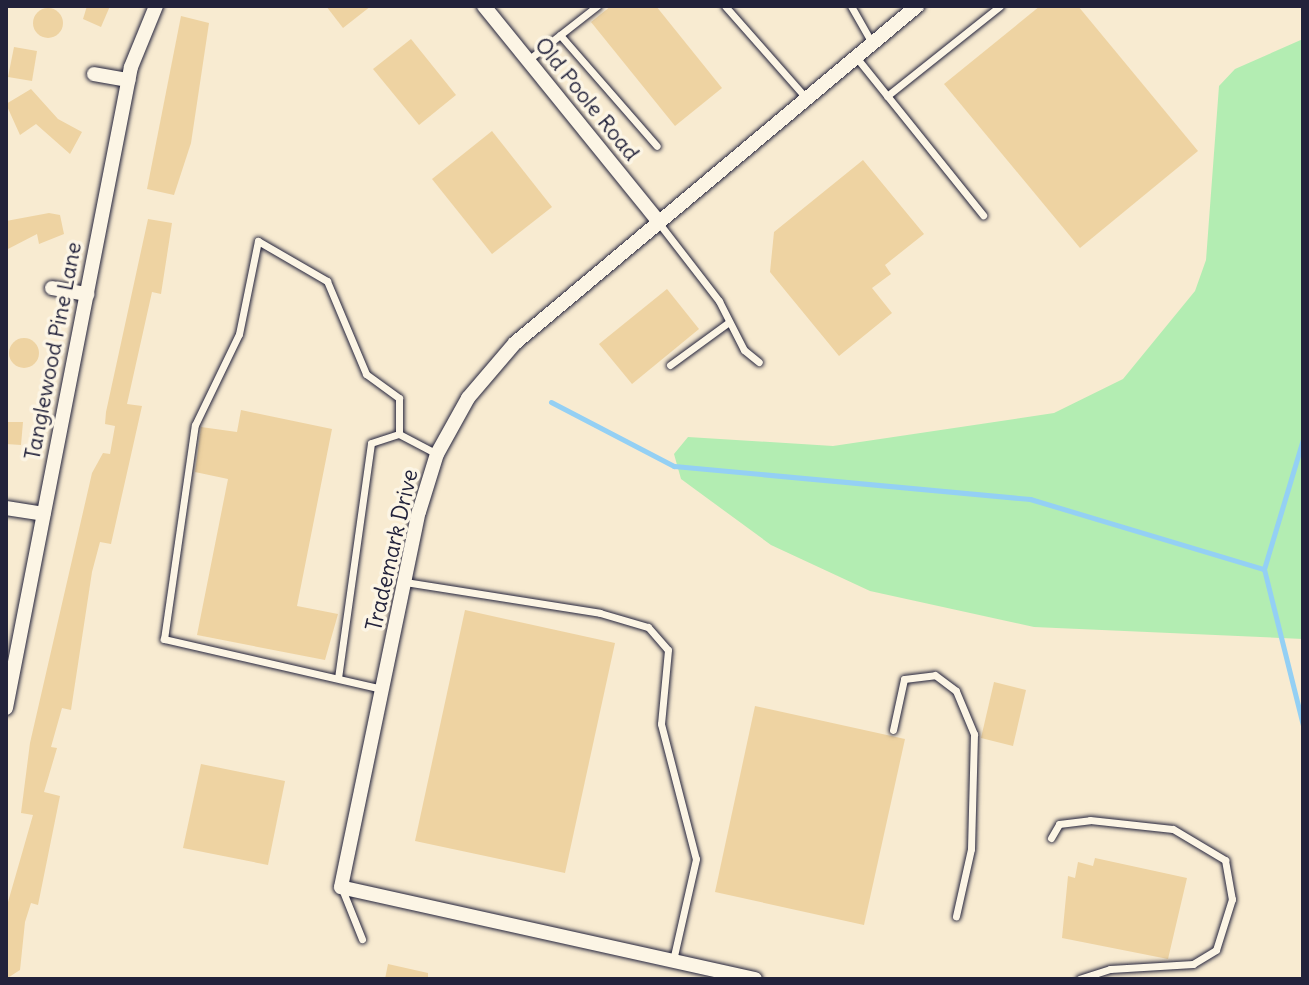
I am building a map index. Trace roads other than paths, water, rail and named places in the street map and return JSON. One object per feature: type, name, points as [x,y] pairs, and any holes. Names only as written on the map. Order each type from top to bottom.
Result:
[{"type":"street","name":"Tanglewood Pine Lane","points":[[6,708],[128,80],[156,6]]},
{"type":"street","name":"Old Poole Road","points":[[484,6],[657,220]]},
{"type":"street","name":"Trademark Drive","points":[[341,887],[405,582],[437,454],[510,347],[657,220],[917,6]]},
{"type":"street","points":[[94,74],[128,80]]},
{"type":"street","points":[[52,288],[87,294]]},
{"type":"street","points":[[6,508],[44,514]]},
{"type":"street","points":[[341,887],[755,979]]},
{"type":"lane","points":[[528,60],[597,6]]},
{"type":"lane","points":[[725,6],[806,98]]},
{"type":"lane","points":[[851,6],[872,43]]},
{"type":"lane","points":[[887,96],[1000,6]]},
{"type":"lane","points":[[560,35],[657,146]]},
{"type":"lane","points":[[856,57],[983,215]]},
{"type":"lane","points":[[657,220],[759,362]]},
{"type":"lane","points":[[384,689],[164,639],[195,425],[239,334],[258,241],[327,281],[366,374],[399,398],[399,434]]},
{"type":"lane","points":[[670,365],[729,322]]},
{"type":"lane","points":[[338,678],[371,443],[399,434],[437,454]]},
{"type":"lane","points":[[405,582],[600,613],[648,627],[668,650],[661,724],[696,859],[672,962]]},
{"type":"lane","points":[[893,730],[904,679],[935,675],[956,691],[974,734],[977,793],[956,916]]},
{"type":"lane","points":[[1051,838],[1059,824],[1090,820],[1173,829],[1225,860],[1232,899],[1216,950],[1193,964],[1110,969],[1080,979]]},
{"type":"lane","points":[[341,887],[362,939]]},
{"type":"waterway","points":[[551,402],[674,466],[1030,499],[1264,569]]},
{"type":"waterway","points":[[1303,439],[1264,569],[1303,726]]}]
